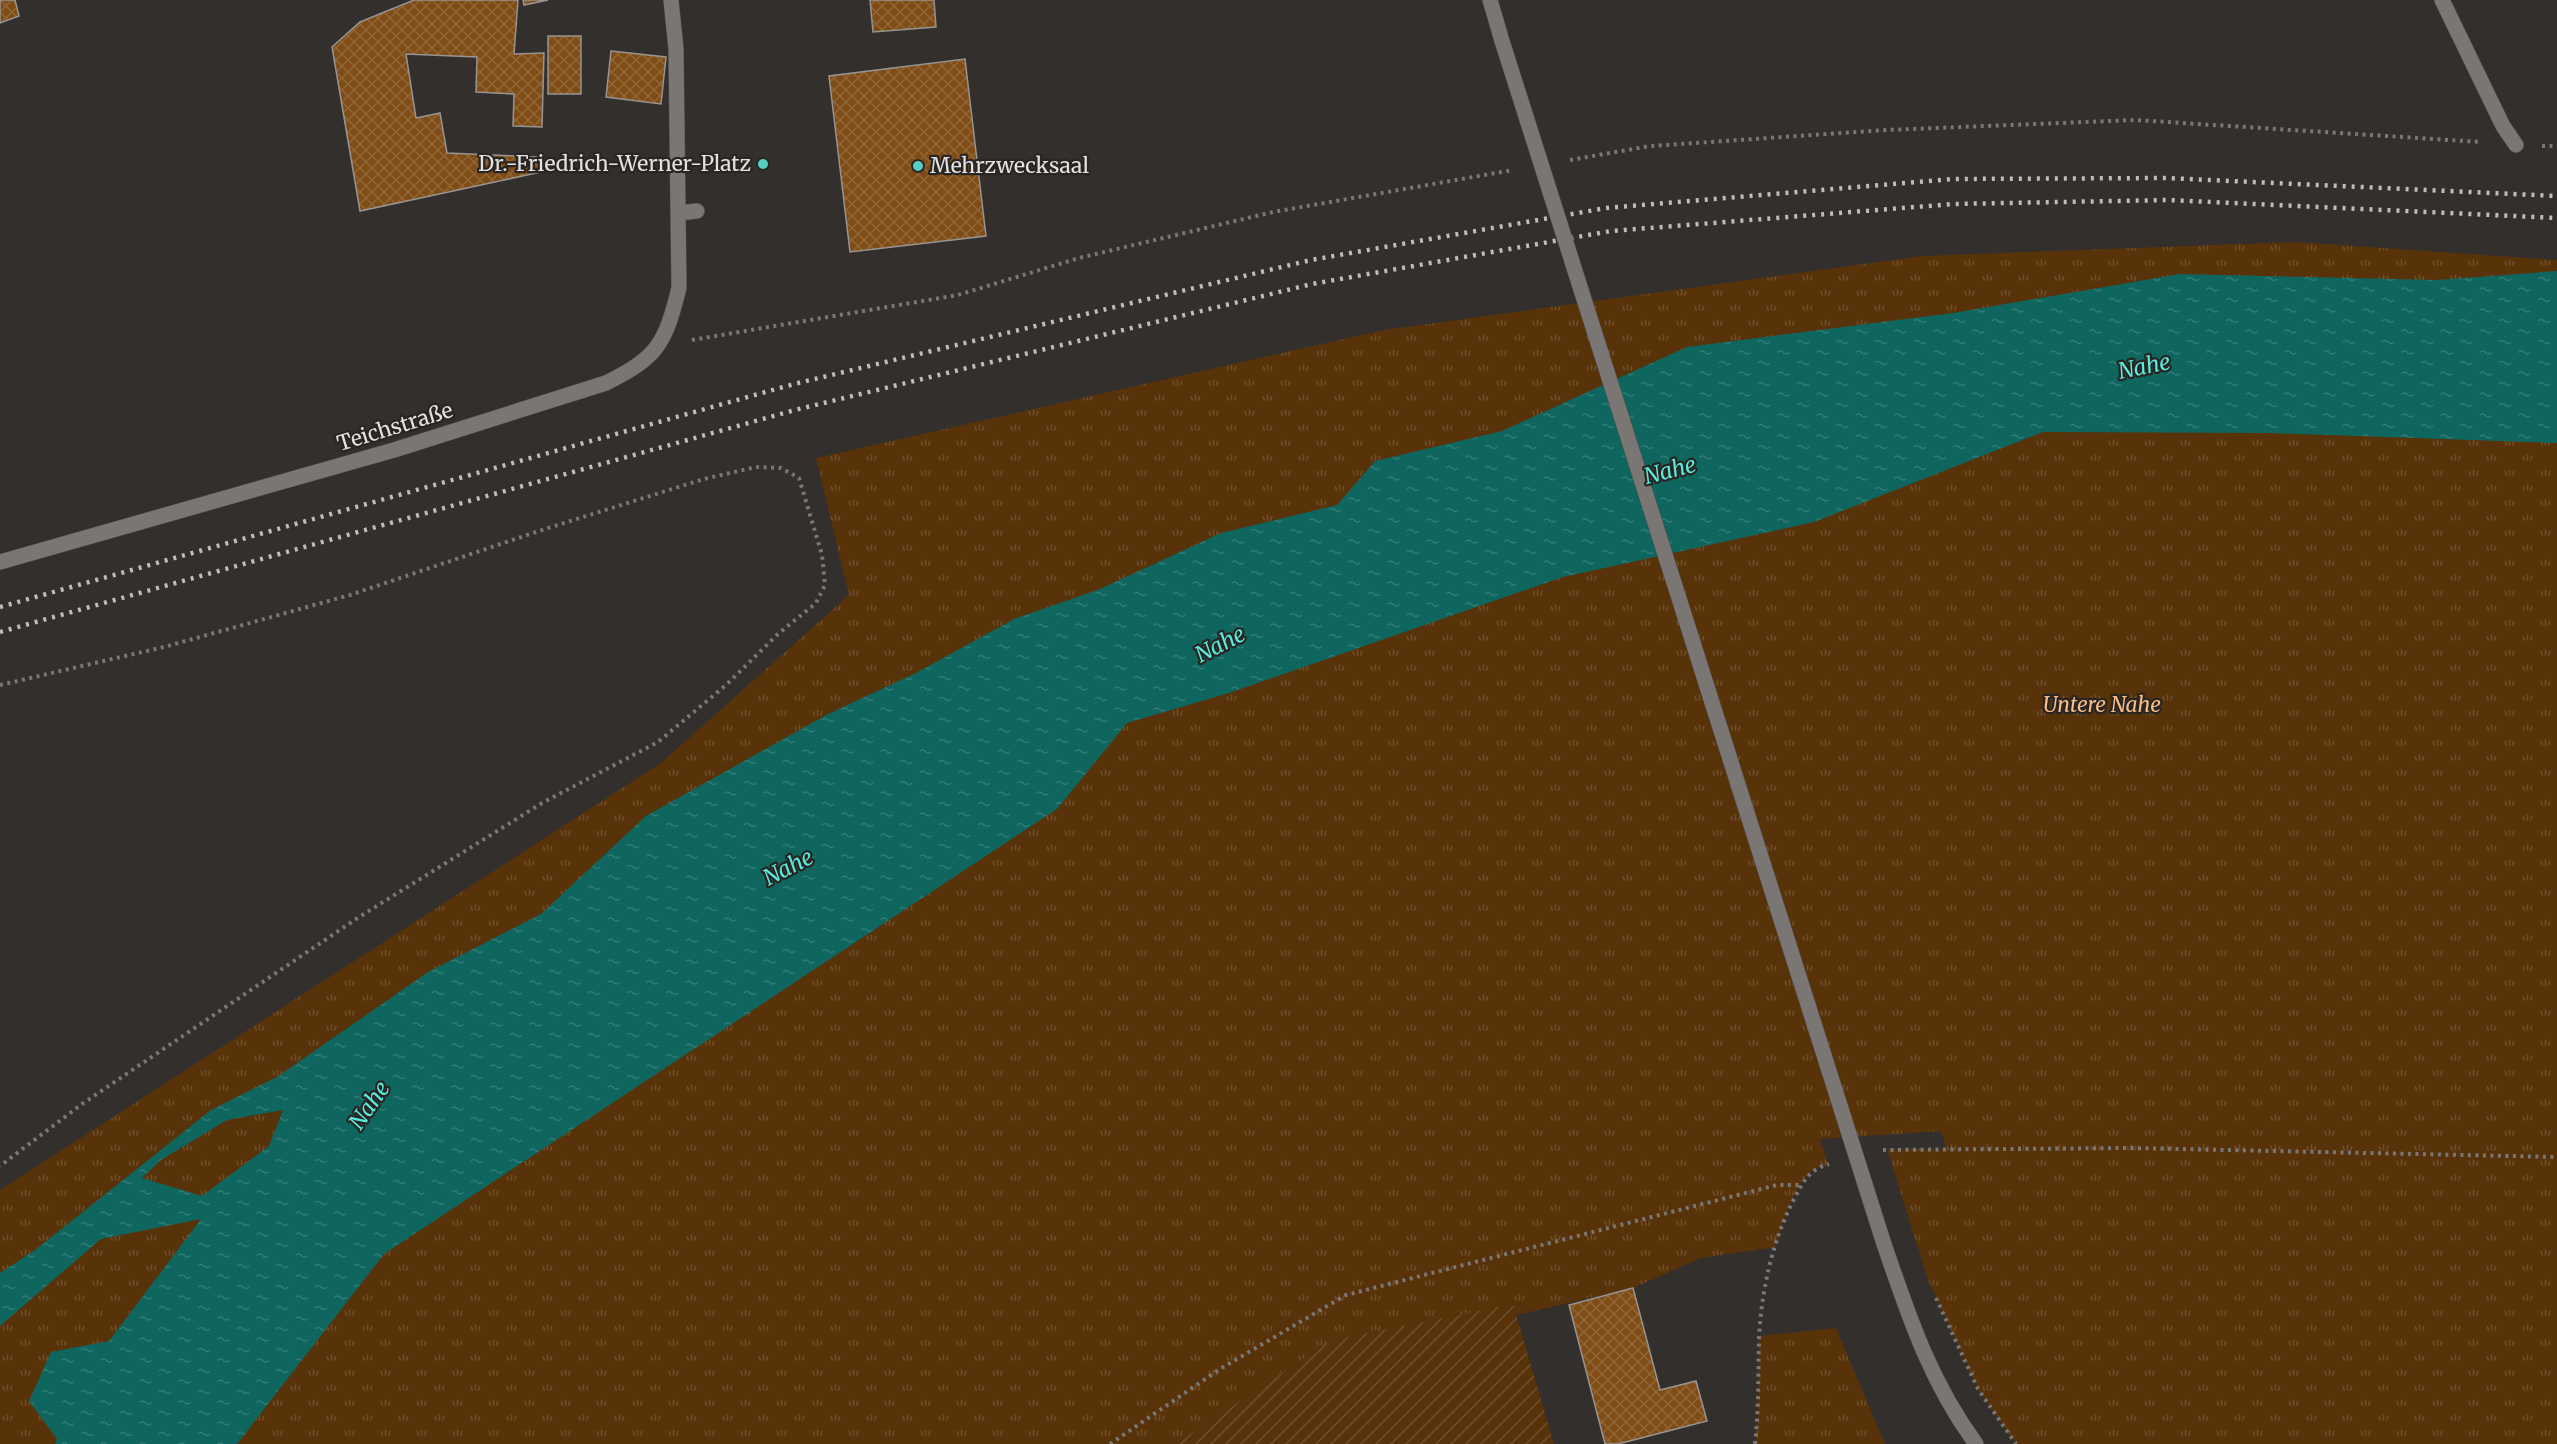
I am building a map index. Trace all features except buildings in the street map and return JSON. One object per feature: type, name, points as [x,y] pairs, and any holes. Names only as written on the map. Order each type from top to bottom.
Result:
[{"type":"street","name":"Teichstraße","points":[[0,562],[394,450],[606,383],[636,368],[659,346],[671,319],[679,288],[676,49],[671,0]]},
{"type":"street","points":[[1490,0],[1884,1244],[1926,1360],[1960,1422],[1976,1444]]},
{"type":"street","points":[[2442,0],[2503,126],[2516,145]]},
{"type":"street","points":[[678,213],[697,211]]},
{"type":"path","points":[[1561,162],[1650,146],[1887,130],[2135,120],[2557,146]]},
{"type":"path","points":[[659,346],[958,295],[1079,258],[1273,212],[1515,170]]},
{"type":"path","points":[[0,685],[164,647],[351,595],[545,529],[704,479],[756,467],[781,468],[799,478],[822,555],[825,585],[816,603],[778,634],[726,685],[658,742],[542,803],[356,919],[82,1104],[0,1166]]},
{"type":"path","points":[[1877,1151],[1887,1149],[2131,1148],[2557,1157]]},
{"type":"path","points":[[1755,1444],[1760,1336],[1765,1287],[1783,1220],[1801,1185],[1815,1168],[1838,1162]]},
{"type":"path","points":[[1110,1444],[1220,1369],[1346,1295],[1777,1185],[1801,1185]]},
{"type":"path","points":[[1932,1290],[1978,1389],[2016,1444]]},
{"type":"green space","name":"Untere Nahe","points":[[2295,242],[2557,260],[2557,1444],[2016,1444],[1978,1389],[1928,1280],[1887,1149],[1947,1149],[1941,1131],[1820,1139],[1828,1165],[1814,1169],[1800,1184],[1790,1205],[1776,1247],[1701,1258],[1633,1288],[1516,1315],[1513,1305],[1332,1340],[1175,1444],[0,1444],[0,1190],[661,763],[849,595],[816,458],[1384,330],[1922,256]]},
{"type":"green space","points":[[1513,1304],[1554,1444],[1175,1444],[1332,1340]]},
{"type":"green space","points":[[1836,1328],[1885,1444],[1755,1444],[1758,1416],[1759,1336]]},
{"type":"water","name":"Nahe","points":[[2557,271],[2557,443],[2269,433],[2043,432],[1814,522],[1563,577],[1229,693],[1127,723],[1057,809],[384,1254],[237,1444],[55,1444],[57,1439],[29,1401],[51,1352],[109,1341],[201,1219],[101,1239],[0,1326],[0,1273],[35,1250],[211,1110],[277,1077],[428,972],[541,914],[646,816],[828,714],[916,673],[1014,619],[1100,589],[1221,533],[1337,505],[1375,461],[1502,431],[1687,347],[1953,313],[2180,274],[2437,280]],"holes":[[[283,1110],[269,1146],[202,1196],[142,1178],[161,1160],[227,1120]]]},
{"type":"railway","points":[[0,607],[794,384],[1311,260],[1606,208],[1952,179],[2166,178],[2557,196]]},
{"type":"railway","points":[[0,632],[795,410],[1312,284],[1611,231],[1953,204],[2168,200],[2557,218]]},
{"type":"place","name":"Dr.-Friedrich-Werner-Platz","points":[[763,164]]},
{"type":"place","name":"Mehrzwecksaal","points":[[918,166]]}]
